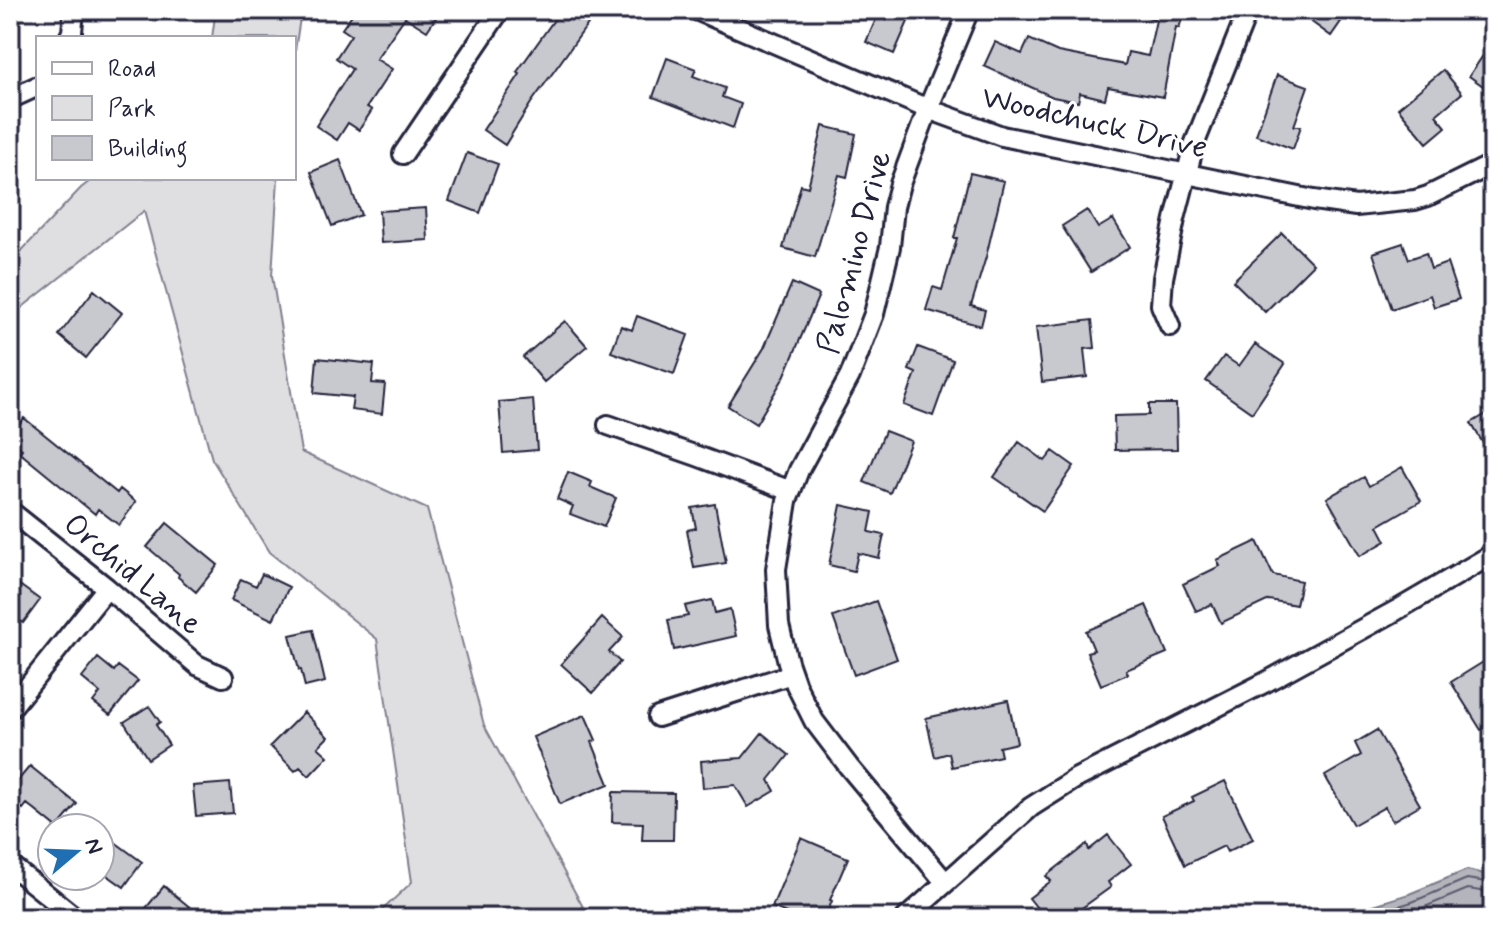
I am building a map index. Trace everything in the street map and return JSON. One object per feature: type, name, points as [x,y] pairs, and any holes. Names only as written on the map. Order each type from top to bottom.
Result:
[{"type":"street","points":[[70,36],[74,10]]},
{"type":"street","points":[[403,154],[500,10]]},
{"type":"street","name":"Woodchuck Drive","points":[[696,10],[928,109],[1002,136],[1314,200],[1356,206],[1415,200],[1493,164]]},
{"type":"street","name":"Palomino Drive","points":[[945,882],[814,721],[792,674],[779,625],[776,569],[787,501],[799,470],[850,376],[874,314],[890,247],[900,184],[969,10]]},
{"type":"street","points":[[1170,326],[1161,305],[1163,278],[1186,174],[1194,145],[1248,10]]},
{"type":"street","points":[[10,96],[36,87]]},
{"type":"street","points":[[608,425],[791,491]]},
{"type":"street","name":"Orchid Lane","points":[[10,511],[197,665],[223,677]]},
{"type":"street","points":[[906,918],[1031,807],[1075,779],[1266,682],[1493,554]]},
{"type":"street","points":[[10,709],[107,588]]},
{"type":"street","points":[[658,717],[792,674]]},
{"type":"street","points":[[10,865],[76,918]]},
{"type":"green space","points":[[211,10],[307,10],[300,18],[296,44],[296,36],[212,36],[215,16]]},
{"type":"green space","points":[[91,180],[278,180],[272,276],[301,452],[427,509],[484,725],[589,918],[374,918],[412,882],[377,639],[269,552],[212,459],[144,211],[10,317],[10,263]]},
{"type":"water","points":[[1467,870],[1493,876],[1493,918],[1332,918],[1409,894]]},
{"type":"building","points":[[355,10],[441,10],[427,31],[405,17],[376,59],[392,69],[367,107],[372,110],[359,130],[348,123],[337,140],[316,126],[352,69],[336,58],[351,35],[342,29]]},
{"type":"building","points":[[561,10],[598,10],[531,103],[505,145],[483,130],[520,74],[517,72]]},
{"type":"building","points":[[880,10],[913,10],[894,54],[866,42]]},
{"type":"building","points":[[1135,10],[1185,10],[1179,28],[1176,27],[1163,97],[1108,87],[1105,99],[1080,93],[1078,102],[1053,97],[984,66],[995,42],[1022,54],[1029,39],[1058,52],[1125,65],[1128,52],[1148,56],[1156,20]]},
{"type":"building","points":[[1295,10],[1349,10],[1331,36]]},
{"type":"building","points":[[1493,41],[1493,93],[1469,76]]},
{"type":"building","points":[[667,58],[696,69],[693,76],[725,88],[722,97],[741,104],[733,128],[653,97]]},
{"type":"building","points":[[1443,70],[1462,93],[1436,115],[1446,127],[1427,143],[1398,108]]},
{"type":"building","points":[[1277,75],[1308,86],[1294,126],[1301,126],[1293,149],[1256,135]]},
{"type":"building","points":[[823,126],[856,134],[847,177],[839,175],[815,257],[783,248],[801,185],[808,187]]},
{"type":"building","points":[[467,153],[498,164],[480,213],[449,201]]},
{"type":"building","points":[[340,160],[361,215],[332,226],[311,172]]},
{"type":"building","points":[[970,173],[1004,181],[971,306],[985,310],[981,326],[926,310],[933,287],[942,290],[957,238],[954,238]]},
{"type":"building","points":[[426,208],[428,240],[381,243],[379,211]]},
{"type":"building","points":[[1087,210],[1098,228],[1113,219],[1130,247],[1091,272],[1062,226]]},
{"type":"building","points":[[1282,233],[1313,264],[1265,312],[1233,281]]},
{"type":"building","points":[[1403,243],[1409,259],[1426,253],[1431,269],[1447,263],[1459,299],[1434,307],[1430,295],[1392,309],[1373,253]]},
{"type":"building","points":[[792,283],[819,295],[784,377],[756,424],[728,406],[764,348]]},
{"type":"building","points":[[94,290],[122,313],[86,358],[59,335]]},
{"type":"building","points":[[637,316],[688,335],[674,374],[611,352],[621,326],[632,330]]},
{"type":"building","points":[[1092,320],[1095,348],[1084,349],[1087,377],[1042,382],[1036,327]]},
{"type":"building","points":[[565,321],[587,346],[544,382],[523,357]]},
{"type":"building","points":[[1255,344],[1285,364],[1252,413],[1206,381],[1224,356],[1239,366]]},
{"type":"building","points":[[918,347],[953,360],[933,416],[904,405],[916,373],[909,370]]},
{"type":"building","points":[[317,358],[374,364],[372,383],[385,384],[382,414],[351,410],[353,397],[314,393]]},
{"type":"building","points":[[533,399],[537,450],[503,453],[499,402]]},
{"type":"building","points":[[1149,404],[1176,404],[1177,449],[1115,450],[1114,416],[1149,415]]},
{"type":"building","points":[[1493,410],[1493,460],[1471,423]]},
{"type":"building","points":[[24,418],[117,493],[120,489],[136,502],[119,525],[98,509],[95,514],[19,452],[22,449],[10,440],[10,436]]},
{"type":"building","points":[[885,431],[911,441],[890,493],[864,482]]},
{"type":"building","points":[[1019,442],[1045,461],[1053,451],[1074,466],[1043,511],[994,477]]},
{"type":"building","points":[[1402,467],[1421,501],[1378,526],[1386,541],[1360,556],[1327,498],[1364,477],[1369,486]]},
{"type":"building","points":[[568,472],[592,482],[590,487],[616,498],[604,527],[570,514],[573,506],[557,499]]},
{"type":"building","points":[[715,504],[726,563],[694,568],[687,530],[696,528],[692,508]]},
{"type":"building","points":[[841,505],[873,512],[869,532],[884,535],[879,558],[858,553],[854,571],[829,565]]},
{"type":"building","points":[[167,523],[218,565],[196,592],[147,547]]},
{"type":"building","points":[[1257,541],[1273,575],[1301,581],[1296,605],[1269,600],[1221,623],[1212,604],[1196,611],[1183,584],[1220,566],[1217,560]]},
{"type":"building","points":[[262,574],[289,587],[273,620],[231,600],[241,579],[256,586]]},
{"type":"building","points":[[10,578],[40,600],[23,623],[10,613]]},
{"type":"building","points":[[712,600],[715,613],[730,609],[736,636],[674,650],[668,620],[688,616],[685,606]]},
{"type":"building","points":[[876,601],[897,659],[854,675],[833,617]]},
{"type":"building","points":[[1146,605],[1167,653],[1126,670],[1128,674],[1101,685],[1087,652],[1094,650],[1086,631]]},
{"type":"building","points":[[602,618],[623,637],[609,652],[620,662],[593,693],[561,664]]},
{"type":"building","points":[[313,630],[325,682],[305,687],[290,635]]},
{"type":"building","points":[[1493,656],[1493,723],[1481,730],[1451,682]]},
{"type":"building","points":[[98,658],[114,671],[118,666],[138,681],[110,715],[93,702],[100,693],[82,678]]},
{"type":"building","points":[[1008,700],[1017,743],[999,747],[1001,756],[952,767],[949,753],[935,757],[926,718]]},
{"type":"building","points":[[149,706],[160,722],[156,725],[169,745],[148,759],[124,722]]},
{"type":"building","points":[[304,712],[328,737],[318,747],[328,756],[309,776],[300,767],[295,771],[270,746]]},
{"type":"building","points":[[585,715],[609,784],[560,804],[533,737]]},
{"type":"building","points":[[1377,730],[1420,805],[1392,821],[1385,807],[1353,825],[1325,776],[1361,755],[1355,743]]},
{"type":"building","points":[[762,733],[789,755],[769,780],[775,791],[748,807],[735,785],[703,788],[701,761],[742,758]]},
{"type":"building","points":[[30,766],[77,804],[70,812],[37,812],[27,804],[23,809],[10,798],[10,790]]},
{"type":"building","points":[[1225,781],[1253,839],[1227,852],[1224,846],[1185,865],[1162,816],[1194,801],[1192,797]]},
{"type":"building","points":[[230,783],[233,813],[196,816],[193,786]]},
{"type":"building","points":[[613,792],[674,793],[673,840],[642,840],[643,823],[612,822]]},
{"type":"building","points":[[1108,835],[1131,864],[1108,882],[1111,887],[1068,918],[1045,918],[1029,898],[1051,881],[1046,876],[1087,844],[1089,850]]},
{"type":"building","points":[[801,838],[848,858],[825,918],[798,918],[772,907]]},
{"type":"building","points":[[116,843],[142,862],[124,887],[116,881]]},
{"type":"building","points":[[164,886],[203,918],[159,918],[146,908]]}]
